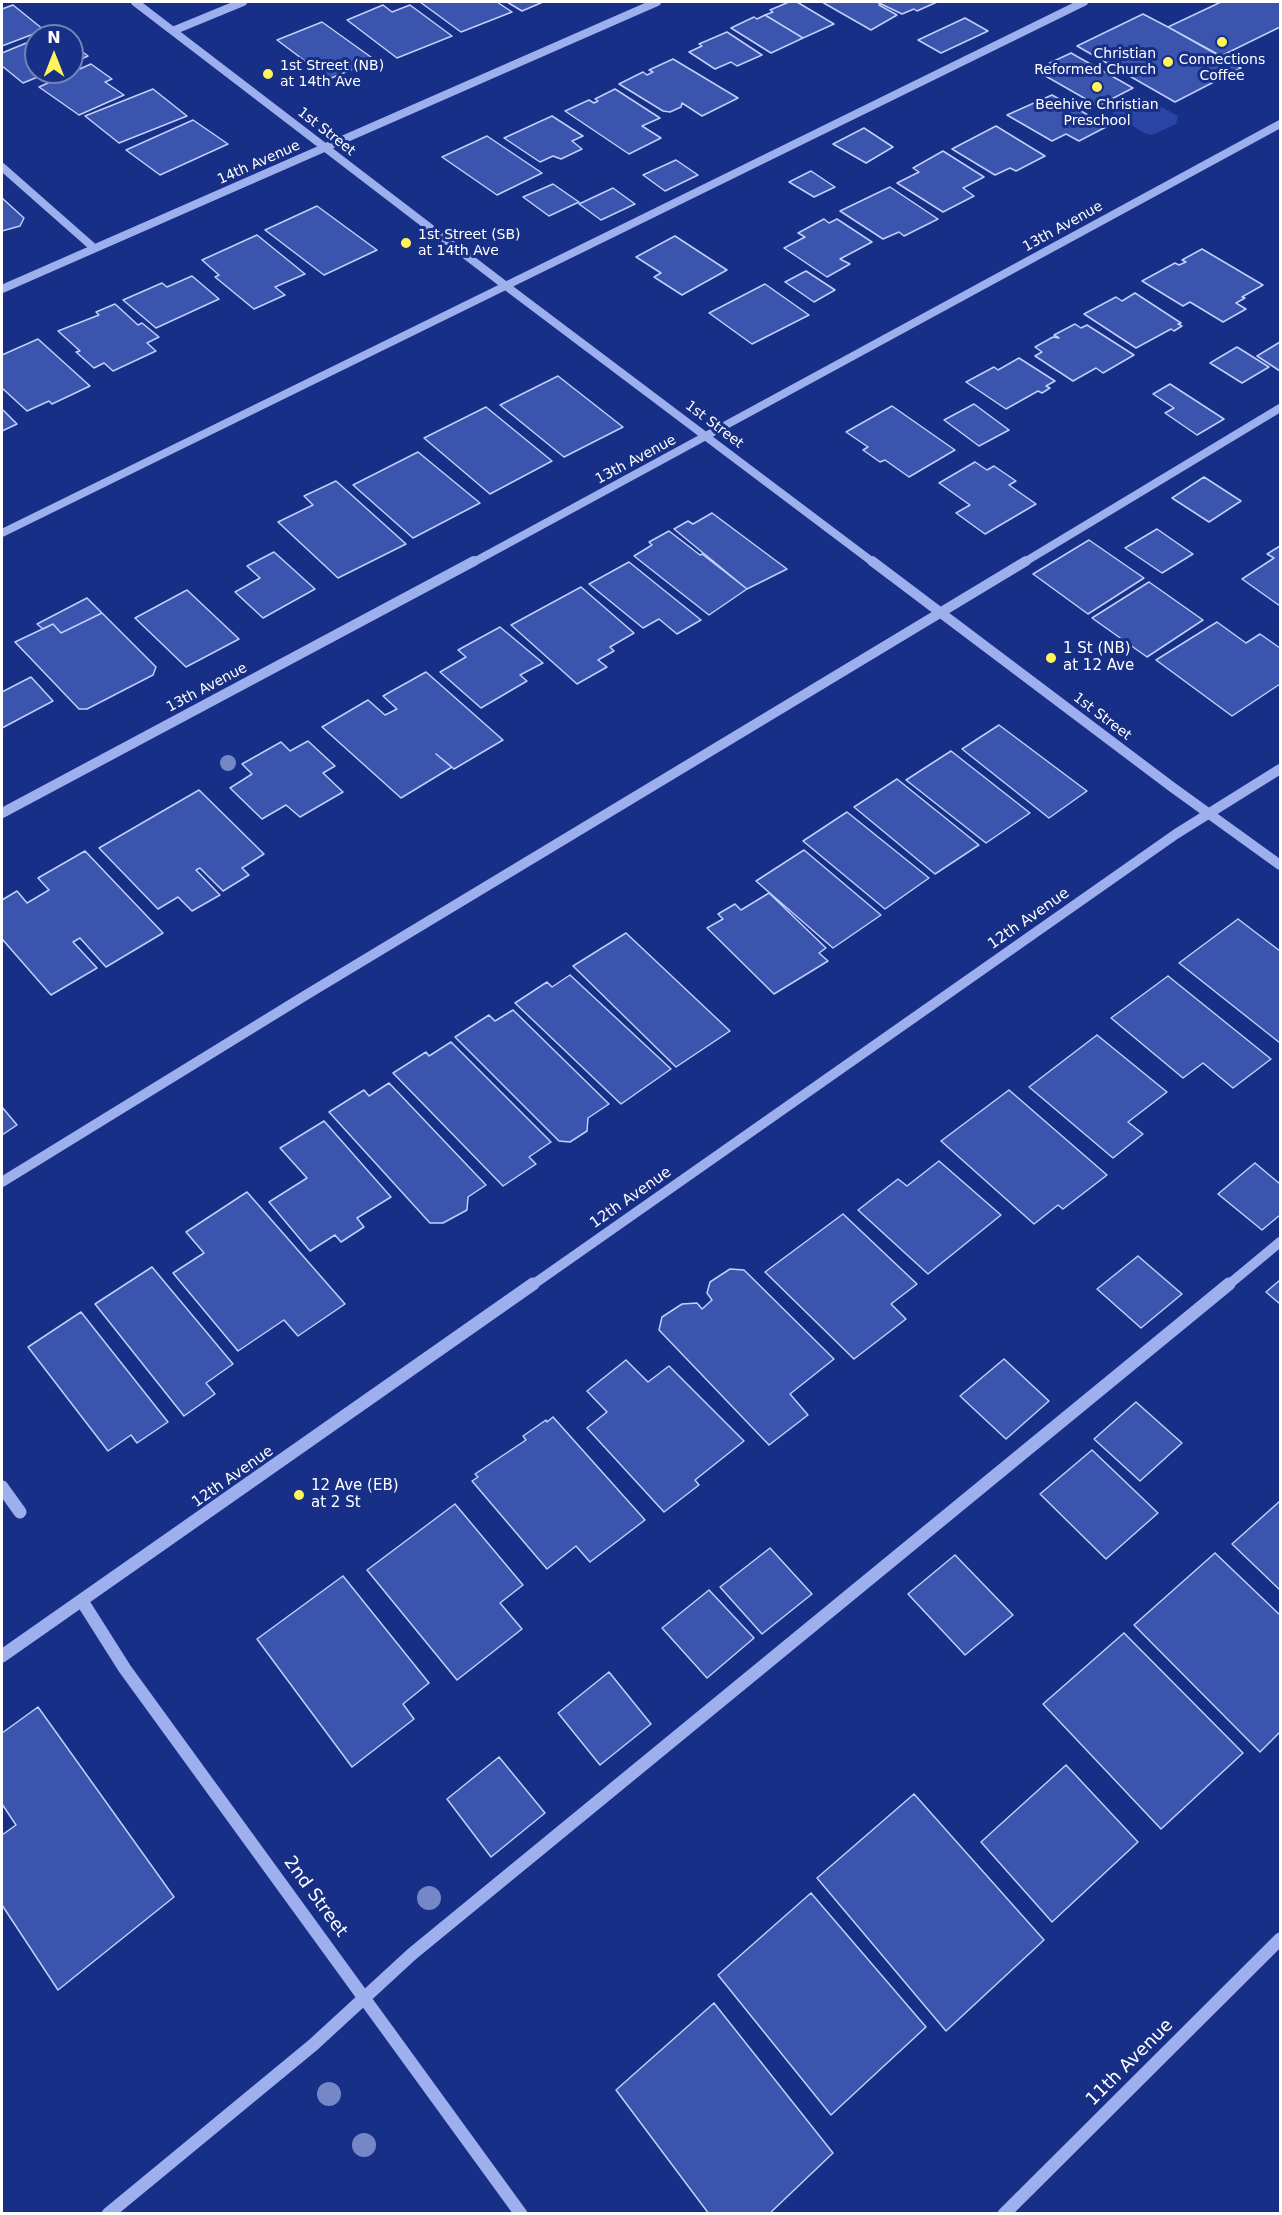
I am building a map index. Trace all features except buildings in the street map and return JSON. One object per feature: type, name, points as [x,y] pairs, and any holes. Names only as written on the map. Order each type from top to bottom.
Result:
[{"type":"street","name":"1st Street","points":[[135,2],[175,30],[323,147],[506,286],[1281,865]]},
{"type":"street","points":[[175,30],[243,2]]},
{"type":"street","name":"14th Avenue","points":[[2,289],[657,2]]},
{"type":"street","points":[[2,533],[1084,2]]},
{"type":"street","name":"13th Avenue","points":[[2,813],[707,436],[1281,124]]},
{"type":"street","points":[[2,167],[94,248]]},
{"type":"street","points":[[2,1182],[306,995],[1281,408]]},
{"type":"street","name":"12th Avenue","points":[[2,1656],[1208,812],[1281,769]]},
{"type":"street","points":[[108,2214],[313,2045],[412,1954],[1281,1242]]},
{"type":"street","points":[[2,1487],[20,1512]]},
{"type":"street","name":"2nd Street","points":[[82,1601],[126,1669],[366,1997],[521,2214]]},
{"type":"street","name":"11th Avenue","points":[[1004,2214],[1281,1939]]},
{"type":"shaded area","points":[[1143,97],[1178,116],[1176,124],[1152,135],[1146,134],[1113,114],[1113,111]]},
{"type":"place","name":"Connections Coffee","points":[[1222,42]]},
{"type":"place","name":"Christian Reformed Church","points":[[1168,62]]},
{"type":"place","name":"1st Street (NB) at 14th Ave","points":[[268,74]]},
{"type":"place","name":"Beehive Christian Preschool","points":[[1097,87]]},
{"type":"place","name":"1st Street (SB) at 14th Ave","points":[[406,243]]},
{"type":"place","name":"1 St (NB) at 12 Ave","points":[[1051,658]]},
{"type":"place","name":"12 Ave (EB) at 2 St","points":[[299,1495]]}]
